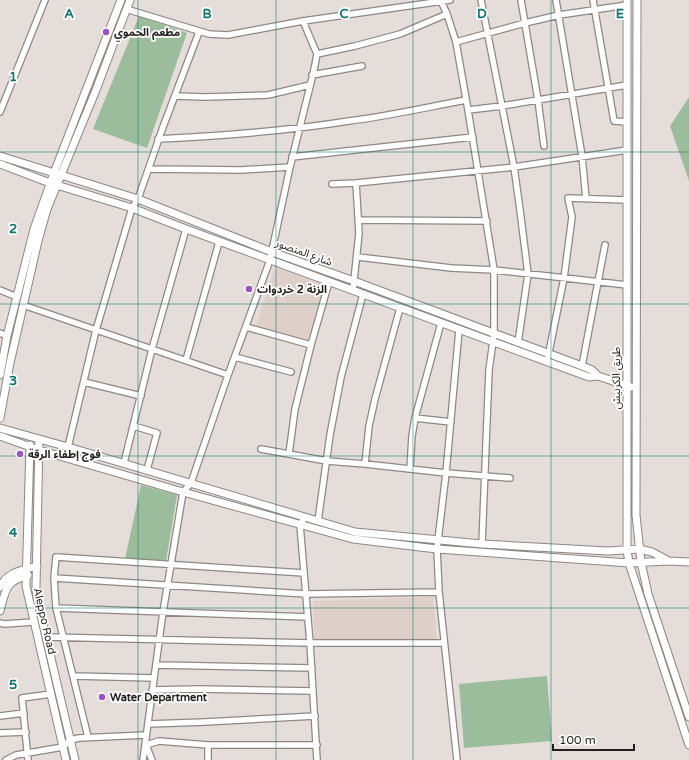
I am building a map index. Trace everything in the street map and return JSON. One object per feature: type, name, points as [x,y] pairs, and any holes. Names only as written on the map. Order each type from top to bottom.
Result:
[{"type":"main road","points":[[0,418],[10,363],[23,306],[54,184],[121,0]]},
{"type":"main road","points":[[57,175],[96,90],[130,0]]},
{"type":"main road","name":"طريق الكرنيش","points":[[637,0],[636,515],[639,549],[648,594],[689,717]]},
{"type":"main road","name":"طريق الكرنيش","points":[[627,2],[627,550],[629,563],[689,745]]},
{"type":"main road","name":"شارع المنصور","points":[[0,156],[138,200],[272,252],[354,281],[494,338],[548,358],[582,366],[592,370],[598,376]]},
{"type":"main road","name":"شارع المنصور","points":[[0,164],[54,184],[132,208],[219,242],[459,330],[518,343],[589,376],[598,376],[627,387],[636,388]]},
{"type":"main road","points":[[0,375],[4,334],[18,297],[34,229],[54,184]]},
{"type":"main road","points":[[0,428],[124,463],[354,532],[437,541],[482,544],[608,551],[639,549],[652,552],[668,561]]},
{"type":"main road","points":[[627,433],[636,434]]},
{"type":"main road","points":[[0,436],[39,450],[352,539],[437,549],[629,563],[668,561],[689,562]]},
{"type":"main road","name":"Aleppo Road","points":[[31,436],[26,573],[27,591],[66,760]]},
{"type":"main road","name":"Aleppo Road","points":[[39,439],[37,595],[75,760]]},
{"type":"main road","points":[[0,587],[3,581],[9,576],[37,570]]},
{"type":"main road","points":[[0,611],[7,586],[26,573]]},
{"type":"street","points":[[0,112],[45,0]]},
{"type":"street","points":[[126,9],[199,32],[228,35],[303,21],[450,0]]},
{"type":"street","points":[[481,0],[514,167],[528,274],[518,343]]},
{"type":"street","points":[[521,0],[538,100],[544,146]]},
{"type":"street","points":[[556,0],[582,156],[586,198]]},
{"type":"street","points":[[593,0],[614,122],[627,122]]},
{"type":"street","points":[[441,1],[448,14],[456,42],[494,270],[494,338],[489,370],[482,544]]},
{"type":"street","points":[[456,42],[525,22],[595,10],[627,2]]},
{"type":"street","points":[[317,54],[356,46],[400,34],[448,14]]},
{"type":"street","points":[[143,760],[163,612],[183,492],[191,483],[270,260],[292,157],[317,54],[303,21]]},
{"type":"street","points":[[68,447],[96,330],[132,208],[138,200],[158,139],[199,32]]},
{"type":"street","points":[[312,75],[362,66]]},
{"type":"street","points":[[175,96],[205,98],[268,95],[310,84]]},
{"type":"street","points":[[468,110],[502,106],[627,85]]},
{"type":"street","points":[[158,139],[217,137],[299,128],[351,121],[466,100]]},
{"type":"street","points":[[292,157],[473,137]]},
{"type":"street","points":[[332,184],[356,183],[514,167],[627,150]]},
{"type":"street","points":[[149,169],[233,170],[290,167]]},
{"type":"street","points":[[353,290],[358,257],[359,220],[356,183]]},
{"type":"street","points":[[548,358],[564,278],[572,217],[568,198],[627,200]]},
{"type":"street","points":[[359,220],[487,221]]},
{"type":"street","points":[[124,463],[152,349],[186,229]]},
{"type":"street","points":[[186,360],[219,242]]},
{"type":"street","points":[[582,366],[605,245]]},
{"type":"street","points":[[358,257],[452,268],[494,270],[627,285]]},
{"type":"street","points":[[289,454],[295,409],[329,282]]},
{"type":"street","points":[[0,290],[18,297]]},
{"type":"street","points":[[318,521],[341,377],[363,294]]},
{"type":"street","points":[[23,306],[228,375]]},
{"type":"street","points":[[366,464],[369,426],[400,308]]},
{"type":"street","points":[[410,469],[412,436],[415,418],[441,323]]},
{"type":"street","points":[[246,327],[311,345]]},
{"type":"street","points":[[457,760],[439,592],[437,541],[446,473],[459,330]]},
{"type":"street","points":[[235,356],[291,372]]},
{"type":"street","points":[[84,382],[141,396]]},
{"type":"street","points":[[415,418],[451,422]]},
{"type":"street","points":[[134,426],[157,433],[147,470]]},
{"type":"street","points":[[261,449],[327,461],[510,478]]},
{"type":"street","points":[[305,517],[300,525],[312,668],[317,760]]},
{"type":"street","points":[[88,737],[56,608],[54,578],[56,557],[304,573]]},
{"type":"street","points":[[54,578],[306,594],[439,592]]},
{"type":"street","points":[[56,608],[308,617]]},
{"type":"street","points":[[0,623],[34,622]]},
{"type":"street","points":[[46,637],[310,643],[444,643]]},
{"type":"street","points":[[156,665],[312,668]]},
{"type":"street","points":[[74,676],[154,678]]},
{"type":"street","points":[[152,690],[199,689],[313,691]]},
{"type":"street","points":[[27,757],[22,698],[51,694]]},
{"type":"street","points":[[0,716],[24,713]]},
{"type":"street","points":[[148,724],[315,716]]},
{"type":"street","points":[[0,734],[26,732]]},
{"type":"street","points":[[6,760],[16,755],[27,757],[63,747],[70,740],[88,737],[146,735]]},
{"type":"street","points":[[146,745],[159,741],[208,745],[317,745]]},
{"type":"street","points":[[146,745],[152,760]]},
{"type":"street","points":[[208,745],[208,760]]},
{"type":"shaded area","points":[[278,268],[325,285],[308,341],[256,326],[274,270]]},
{"type":"shaded area","points":[[433,597],[437,639],[314,639],[313,601]]},
{"type":"green space","points":[[139,16],[187,33],[147,148],[93,129]]},
{"type":"green space","points":[[689,97],[689,181],[670,126]]},
{"type":"green space","points":[[141,485],[177,495],[166,561],[125,559]]},
{"type":"green space","points":[[547,676],[552,741],[464,748],[459,684]]},
{"type":"place","name":"مطعم الحموي","points":[[106,32]]},
{"type":"place","name":"الزنة 2 خردوات","points":[[249,289]]},
{"type":"place","name":"فوج إطفاء الرقة","points":[[20,454]]},
{"type":"place","name":"Water Department","points":[[102,697]]}]
